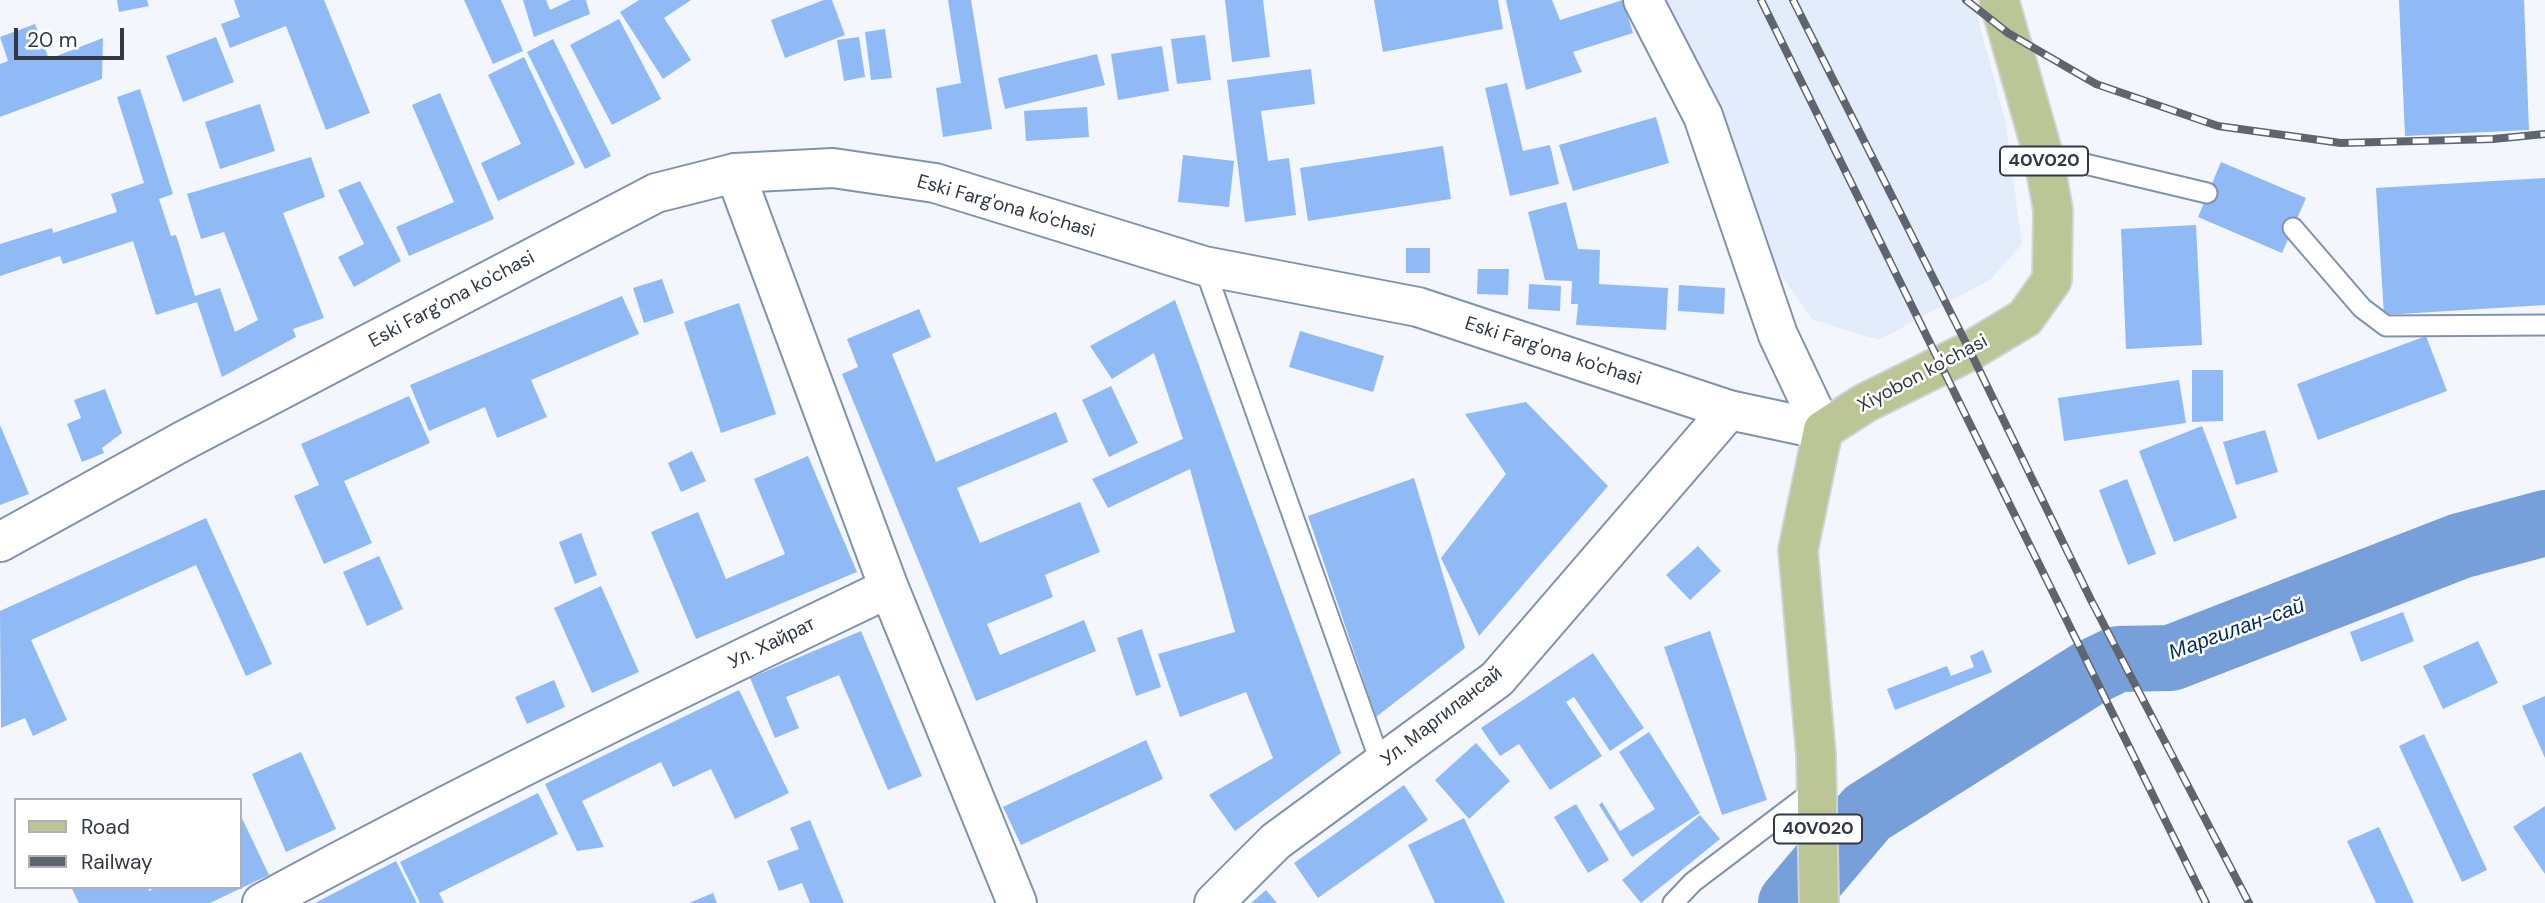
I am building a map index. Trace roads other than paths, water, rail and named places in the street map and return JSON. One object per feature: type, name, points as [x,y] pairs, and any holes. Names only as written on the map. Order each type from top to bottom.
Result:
[{"type":"main road","name":"40V020","points":[[1999,0],[2043,154]]},
{"type":"main road","name":"Xiyobon ko'chasi","points":[[1823,430],[1865,402],[1970,351],[2025,318],[2052,280],[2053,210],[2043,154]]},
{"type":"main road","name":"40V020","points":[[1819,903],[1817,771],[1798,550],[1823,430]]},
{"type":"street","points":[[1643,0],[1703,116],[1778,335],[1823,430]]},
{"type":"street","name":"Eski Farg'ona ko'chasi","points":[[0,542],[656,192],[734,173],[832,168],[935,183],[1204,266],[1418,307],[1729,410],[1823,430]]},
{"type":"street","points":[[734,173],[890,587],[1017,903]]},
{"type":"street","name":"Ул. Маргилансай","points":[[1214,903],[1276,841],[1497,679],[1729,410]]},
{"type":"street","name":"Ул. Хайрат","points":[[262,903],[376,841],[638,708],[890,587]]},
{"type":"lane","points":[[2043,154],[2207,193]]},
{"type":"lane","points":[[2293,228],[2362,308],[2386,326],[2545,324]]},
{"type":"lane","points":[[1204,266],[1381,764]]},
{"type":"lane","points":[[1673,903],[1817,771]]},
{"type":"waterway","name":"Маргилан-сай","points":[[1791,903],[1867,813],[2091,672],[2118,659],[2171,658],[2460,546],[2545,523]]},
{"type":"railway","points":[[1761,0],[2206,903]]},
{"type":"railway","points":[[1793,0],[1970,351],[2091,600],[2249,903]]},
{"type":"railway","points":[[1966,0],[2008,33],[2096,84],[2218,126],[2341,143],[2493,139],[2545,134]]}]
